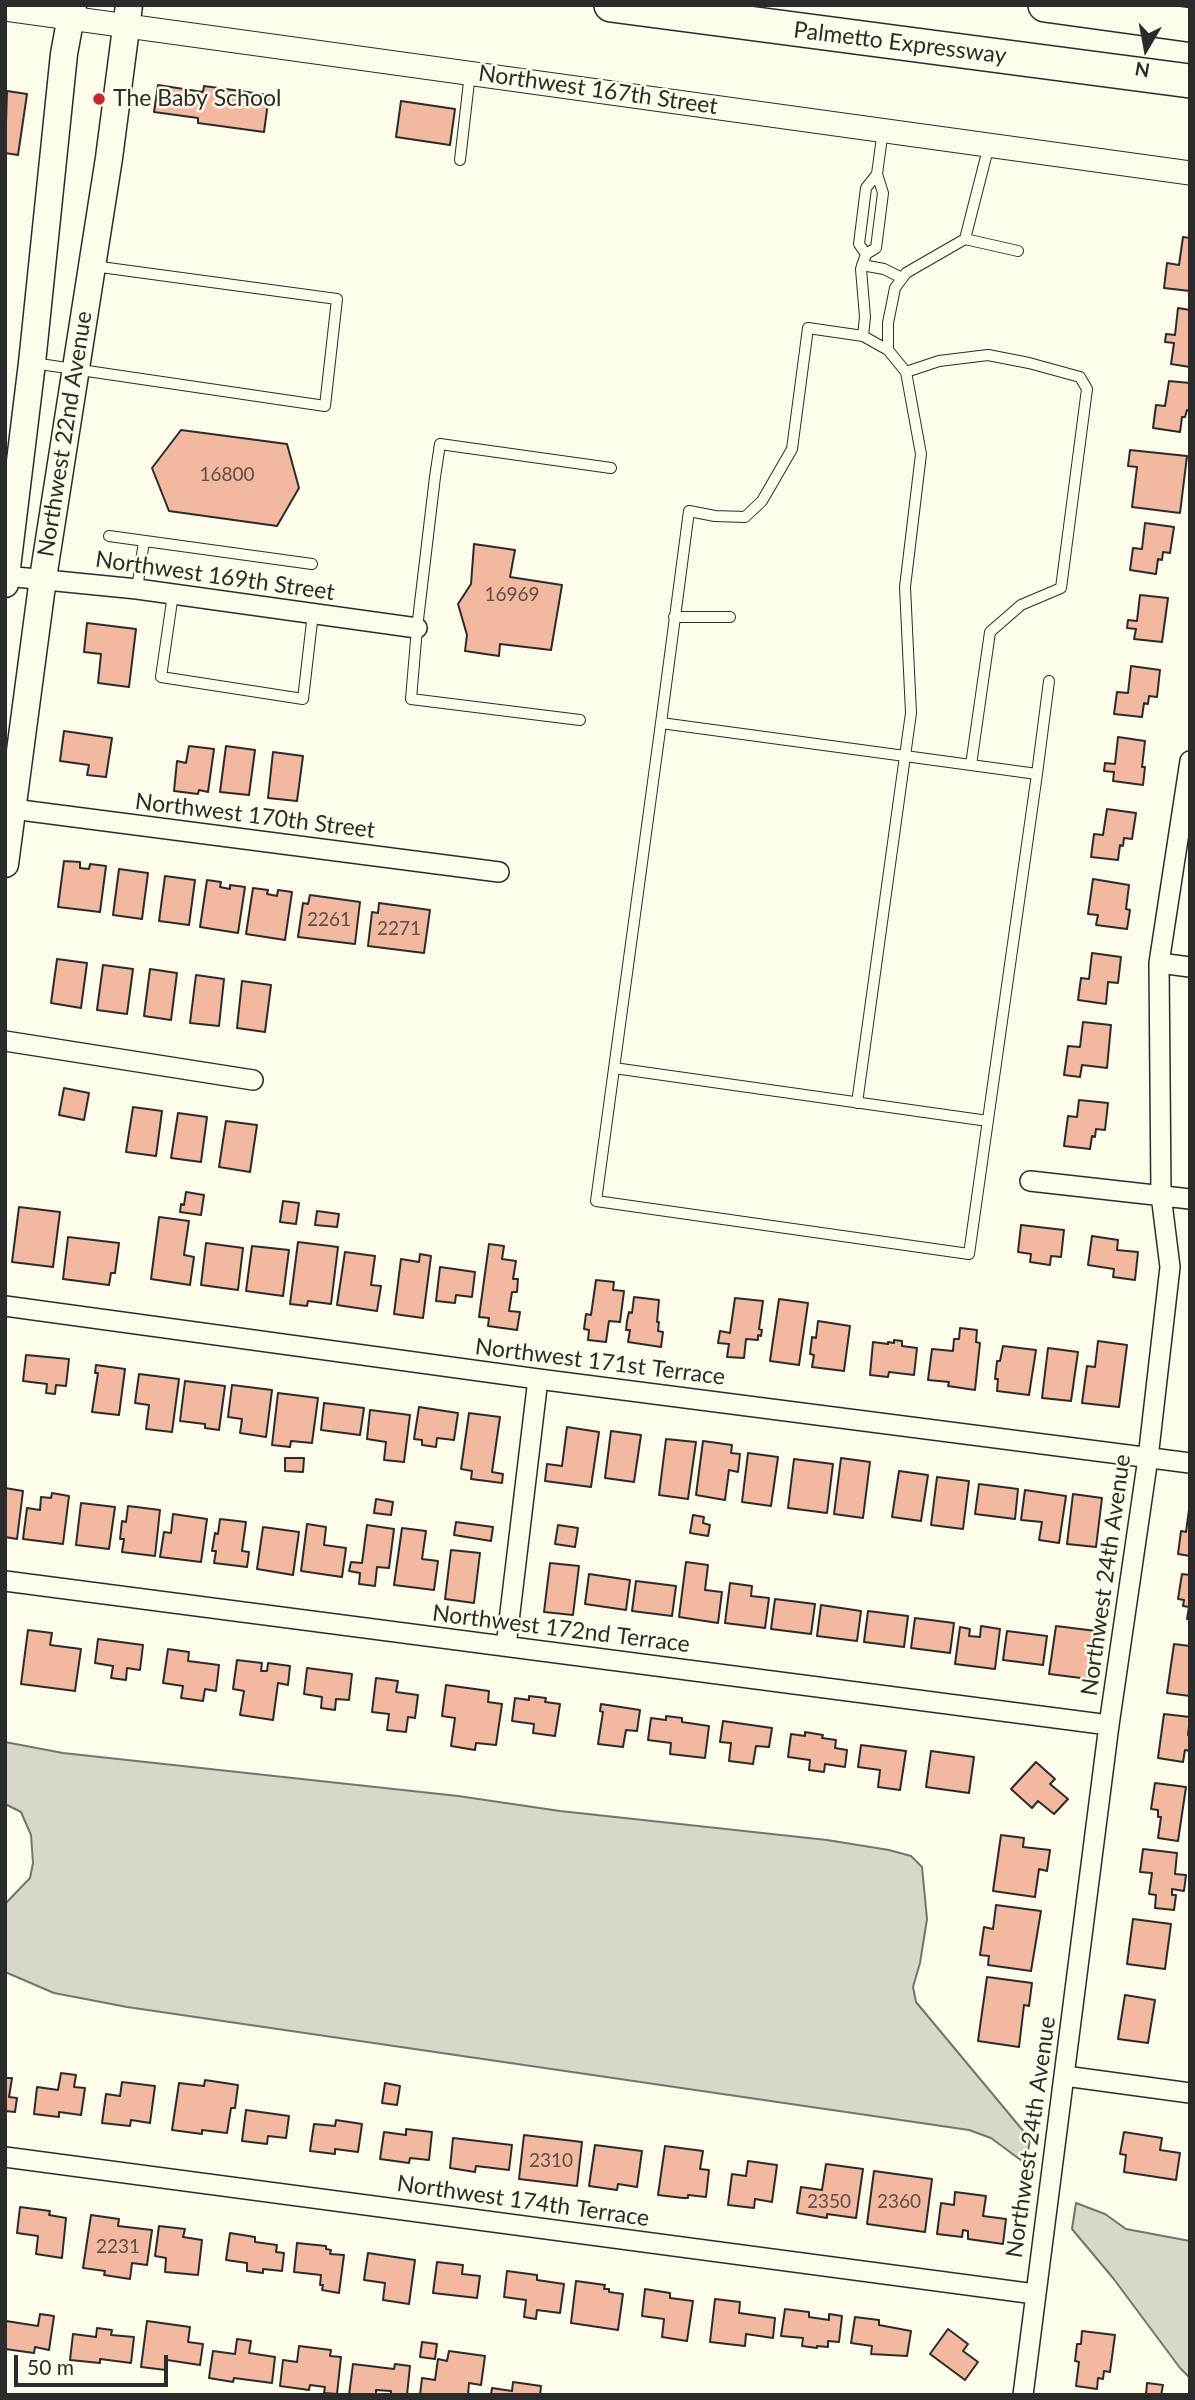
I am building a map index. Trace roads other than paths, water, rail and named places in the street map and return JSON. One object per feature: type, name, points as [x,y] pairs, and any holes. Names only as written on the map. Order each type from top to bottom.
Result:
[{"type":"highway","name":"Palmetto Expressway","points":[[611,5],[1190,81]]},
{"type":"highway","points":[[1045,5],[1190,25]]},
{"type":"highway","points":[[1058,64],[1190,100]]},
{"type":"main road","name":"Northwest 22nd Avenue","points":[[6,579],[32,363],[64,54],[72,11]]},
{"type":"main road","name":"Northwest 22nd Avenue","points":[[5,864],[9,809],[116,115],[128,15]]},
{"type":"street","name":"Northwest 167th Street","points":[[5,9],[128,15],[470,72],[1190,173]]},
{"type":"street","name":"Northwest 169th Street","points":[[6,579],[43,578],[137,589],[417,628]]},
{"type":"street","name":"Northwest 24th Avenue","points":[[1023,2395],[1170,1267],[1161,1195],[1159,963],[1190,761]]},
{"type":"street","name":"Northwest 170th Street","points":[[9,809],[499,872]]},
{"type":"street","points":[[1159,963],[1190,967]]},
{"type":"street","points":[[5,1041],[253,1080]]},
{"type":"street","points":[[1030,1181],[1190,1199]]},
{"type":"street","name":"Northwest 171st Terrace","points":[[5,1306],[538,1380],[1190,1463]]},
{"type":"street","points":[[506,1646],[538,1380]]},
{"type":"street","name":"Northwest 172nd Terrace","points":[[5,1581],[1110,1725]]},
{"type":"street","points":[[1065,2077],[1190,2093]]},
{"type":"street","name":"Northwest 174th Terrace","points":[[5,2157],[1035,2294]]},
{"type":"lane","points":[[460,160],[470,72]]},
{"type":"lane","points":[[863,336],[865,317],[862,265],[866,254],[876,248],[883,193],[877,174],[883,130]]},
{"type":"lane","points":[[965,239],[989,145]]},
{"type":"lane","points":[[866,254],[859,244],[866,188],[877,174]]},
{"type":"lane","points":[[888,350],[888,323],[894,288],[906,274],[965,239],[1018,251]]},
{"type":"lane","points":[[862,265],[884,269],[902,278]]},
{"type":"lane","points":[[32,363],[325,406],[337,299],[91,266]]},
{"type":"lane","points":[[857,1103],[911,713],[905,587],[921,454],[906,372],[888,350],[863,336],[808,328],[792,449],[762,500],[745,517],[715,516],[689,511],[596,1201],[969,1254],[1049,681]]},
{"type":"lane","points":[[906,372],[939,361],[988,355],[1080,377],[1087,389],[1061,588],[1021,605],[990,632],[971,765]]},
{"type":"lane","points":[[580,720],[411,699],[417,628],[440,444],[611,468]]},
{"type":"lane","points":[[109,536],[313,564]]},
{"type":"lane","points":[[137,589],[144,541]]},
{"type":"lane","points":[[173,594],[161,677],[303,699],[313,613]]},
{"type":"lane","points":[[674,617],[730,617]]},
{"type":"lane","points":[[661,723],[1037,774]]},
{"type":"lane","points":[[614,1068],[988,1121]]},
{"type":"place","name":"The Baby School","points":[[99,99]]}]
